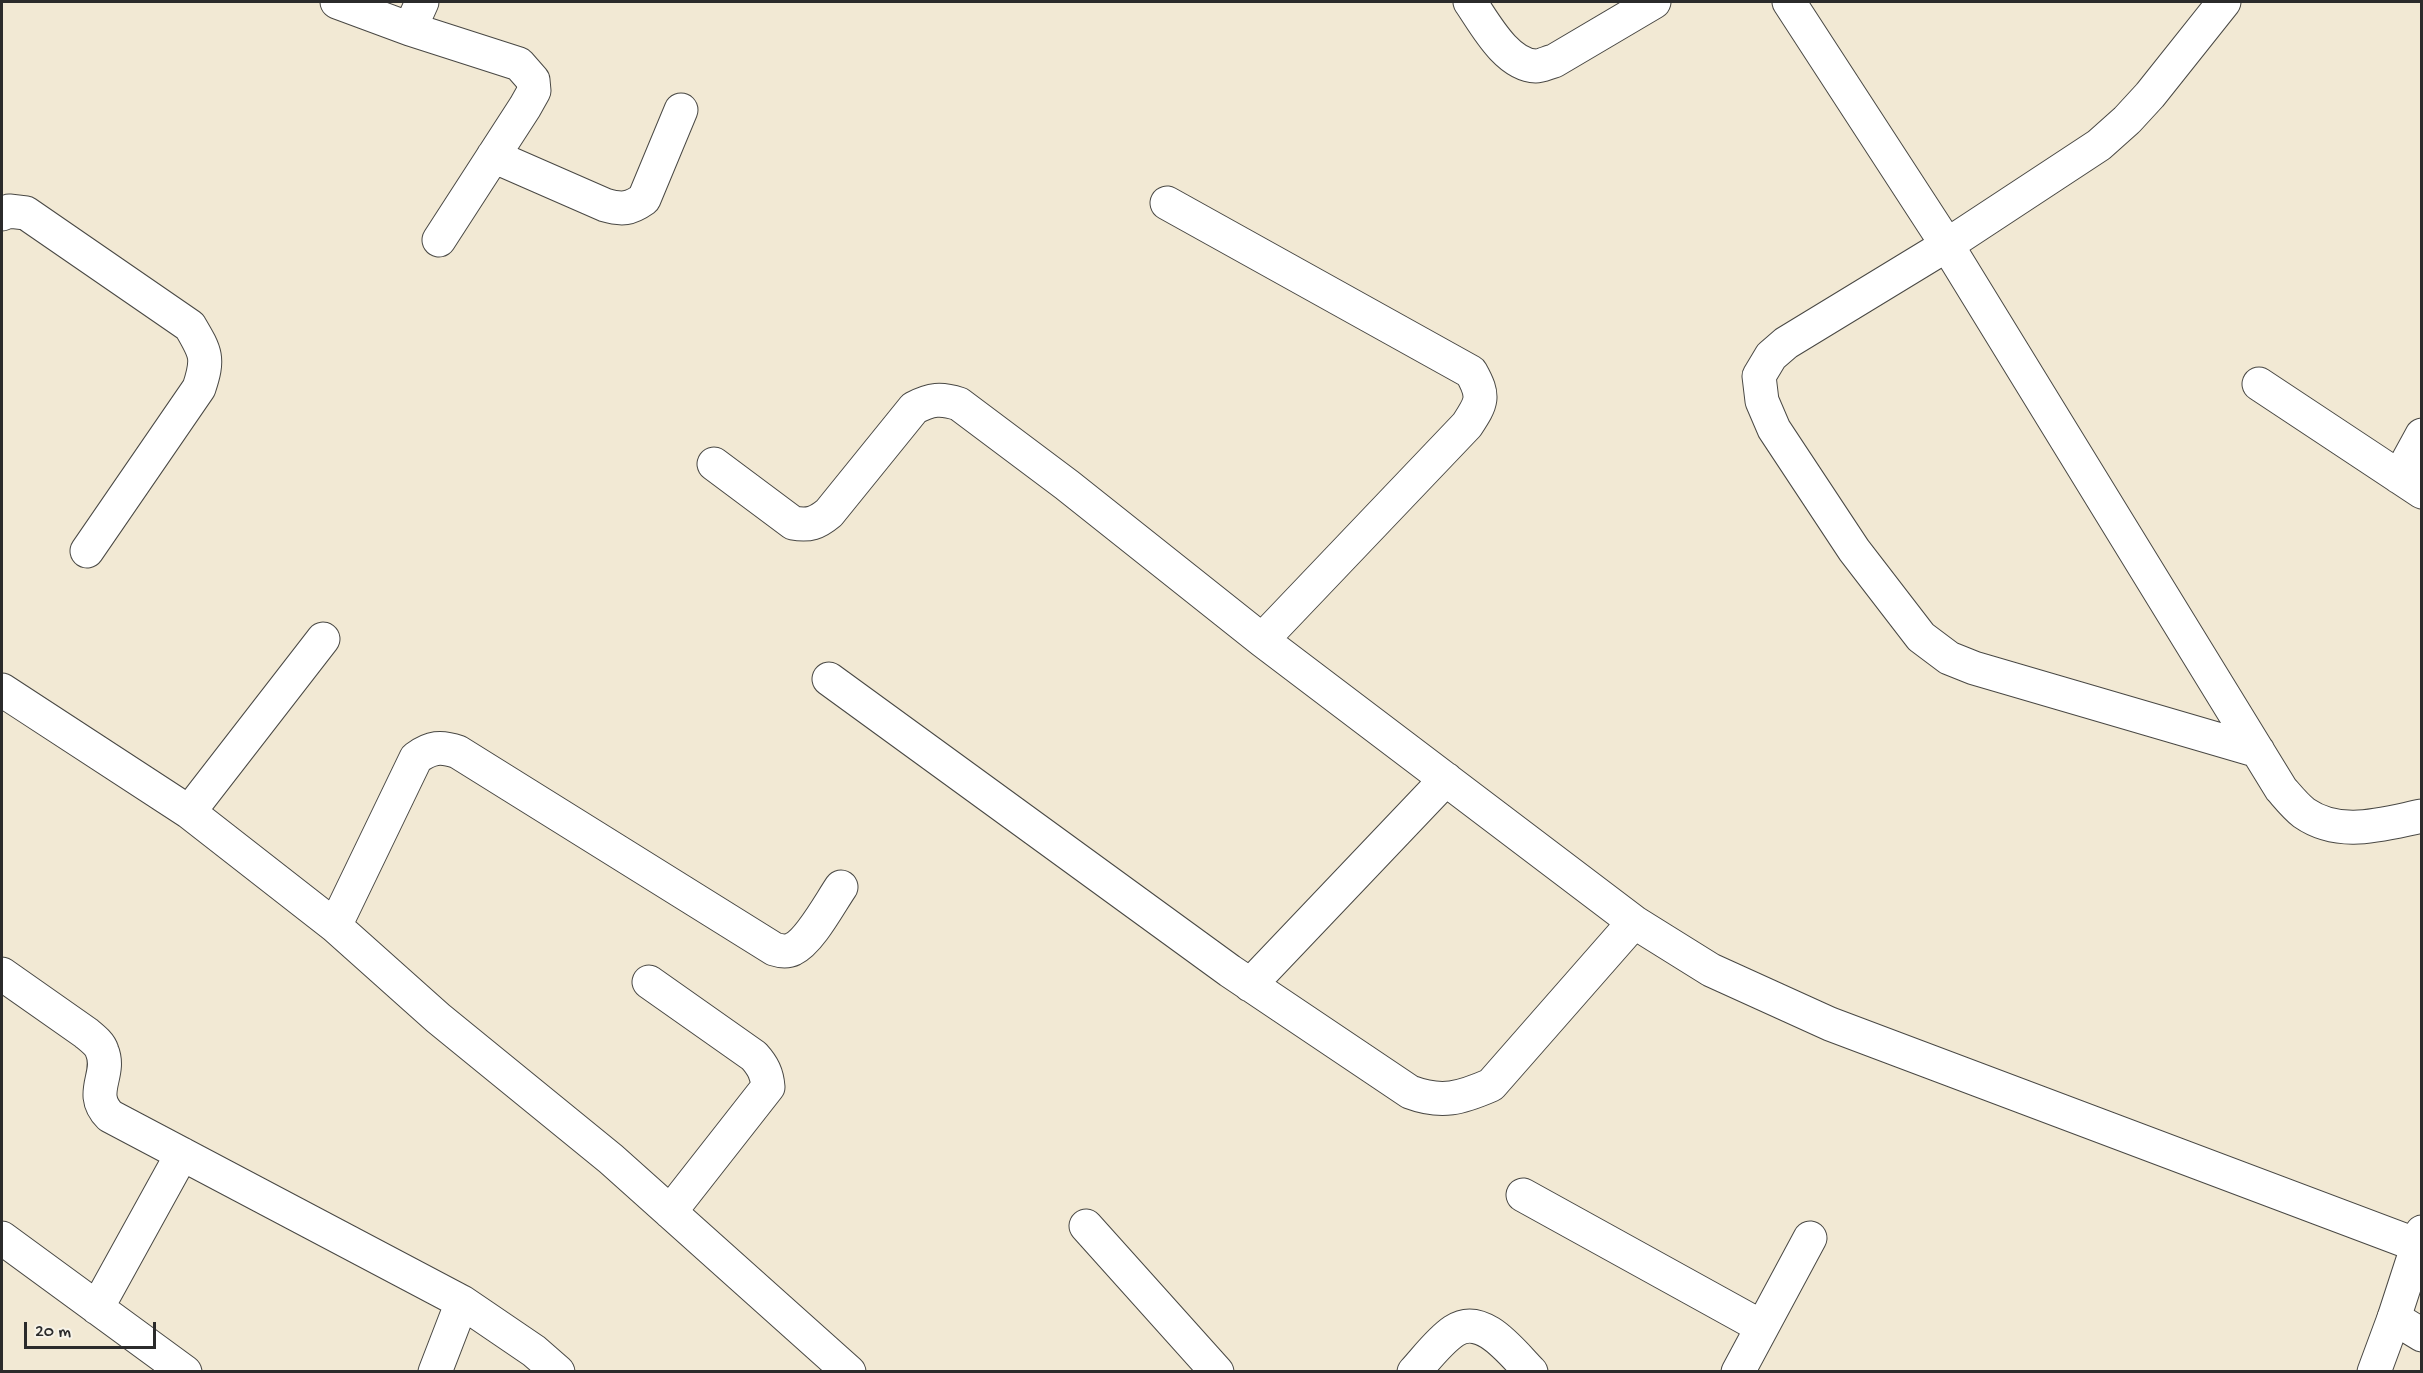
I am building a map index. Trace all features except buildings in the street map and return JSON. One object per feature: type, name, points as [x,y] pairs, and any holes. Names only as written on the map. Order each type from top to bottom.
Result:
[{"type":"street","points":[[337,2],[416,15],[519,64],[533,80],[534,91],[439,240]]},
{"type":"street","points":[[1470,2],[1502,48],[1519,60],[1536,66],[1554,61],[1654,2]]},
{"type":"street","points":[[1789,2],[1947,245],[2281,789],[2302,811],[2321,823],[2348,829],[2421,816]]},
{"type":"street","points":[[2224,2],[2180,59],[2127,120],[2099,144],[1947,245],[1786,343],[1771,356],[1759,376],[1762,401],[1774,429],[1854,550],[1921,637],[1949,658],[1974,668],[2258,751]]},
{"type":"street","points":[[493,156],[605,205],[621,209],[632,207],[644,199],[681,110]]},
{"type":"street","points":[[1167,203],[1471,372],[1481,390],[1478,409],[1467,425],[1262,640]]},
{"type":"street","points":[[2,214],[9,211],[26,213],[190,326],[204,350],[206,368],[200,388],[87,550]]},
{"type":"street","points":[[2259,384],[2410,485],[2421,435]]},
{"type":"street","points":[[714,464],[793,523],[807,526],[818,522],[829,513],[914,408],[927,401],[941,398],[959,404],[1067,485],[1262,640],[1634,922],[1711,970],[1830,1024],[2419,1239],[2408,1327],[2374,1371]]},
{"type":"street","points":[[189,812],[323,639]]},
{"type":"street","points":[[830,679],[1250,985],[1410,1092],[1428,1099],[1457,1098],[1491,1084],[1634,922]]},
{"type":"street","points":[[2,690],[189,812],[335,926],[438,1018],[611,1159],[849,1371]]},
{"type":"street","points":[[335,926],[416,758],[428,749],[443,747],[459,752],[774,950],[782,952],[792,950],[802,942],[841,888]]},
{"type":"street","points":[[1250,985],[1446,779]]},
{"type":"street","points":[[2,974],[86,1033],[98,1044],[104,1062],[99,1089],[100,1103],[110,1116],[462,1302],[534,1351],[558,1371]]},
{"type":"street","points":[[649,982],[754,1056],[768,1076],[768,1087],[670,1212]]},
{"type":"street","points":[[97,1308],[182,1154]]},
{"type":"street","points":[[1523,1195],[1762,1327]]},
{"type":"street","points":[[1086,1226],[1217,1371]]},
{"type":"street","points":[[2,1238],[185,1371]]},
{"type":"street","points":[[1738,1371],[1810,1238]]},
{"type":"street","points":[[435,1371],[462,1302]]},
{"type":"street","points":[[1413,1371],[1452,1332],[1462,1327],[1490,1331],[1531,1371]]}]
